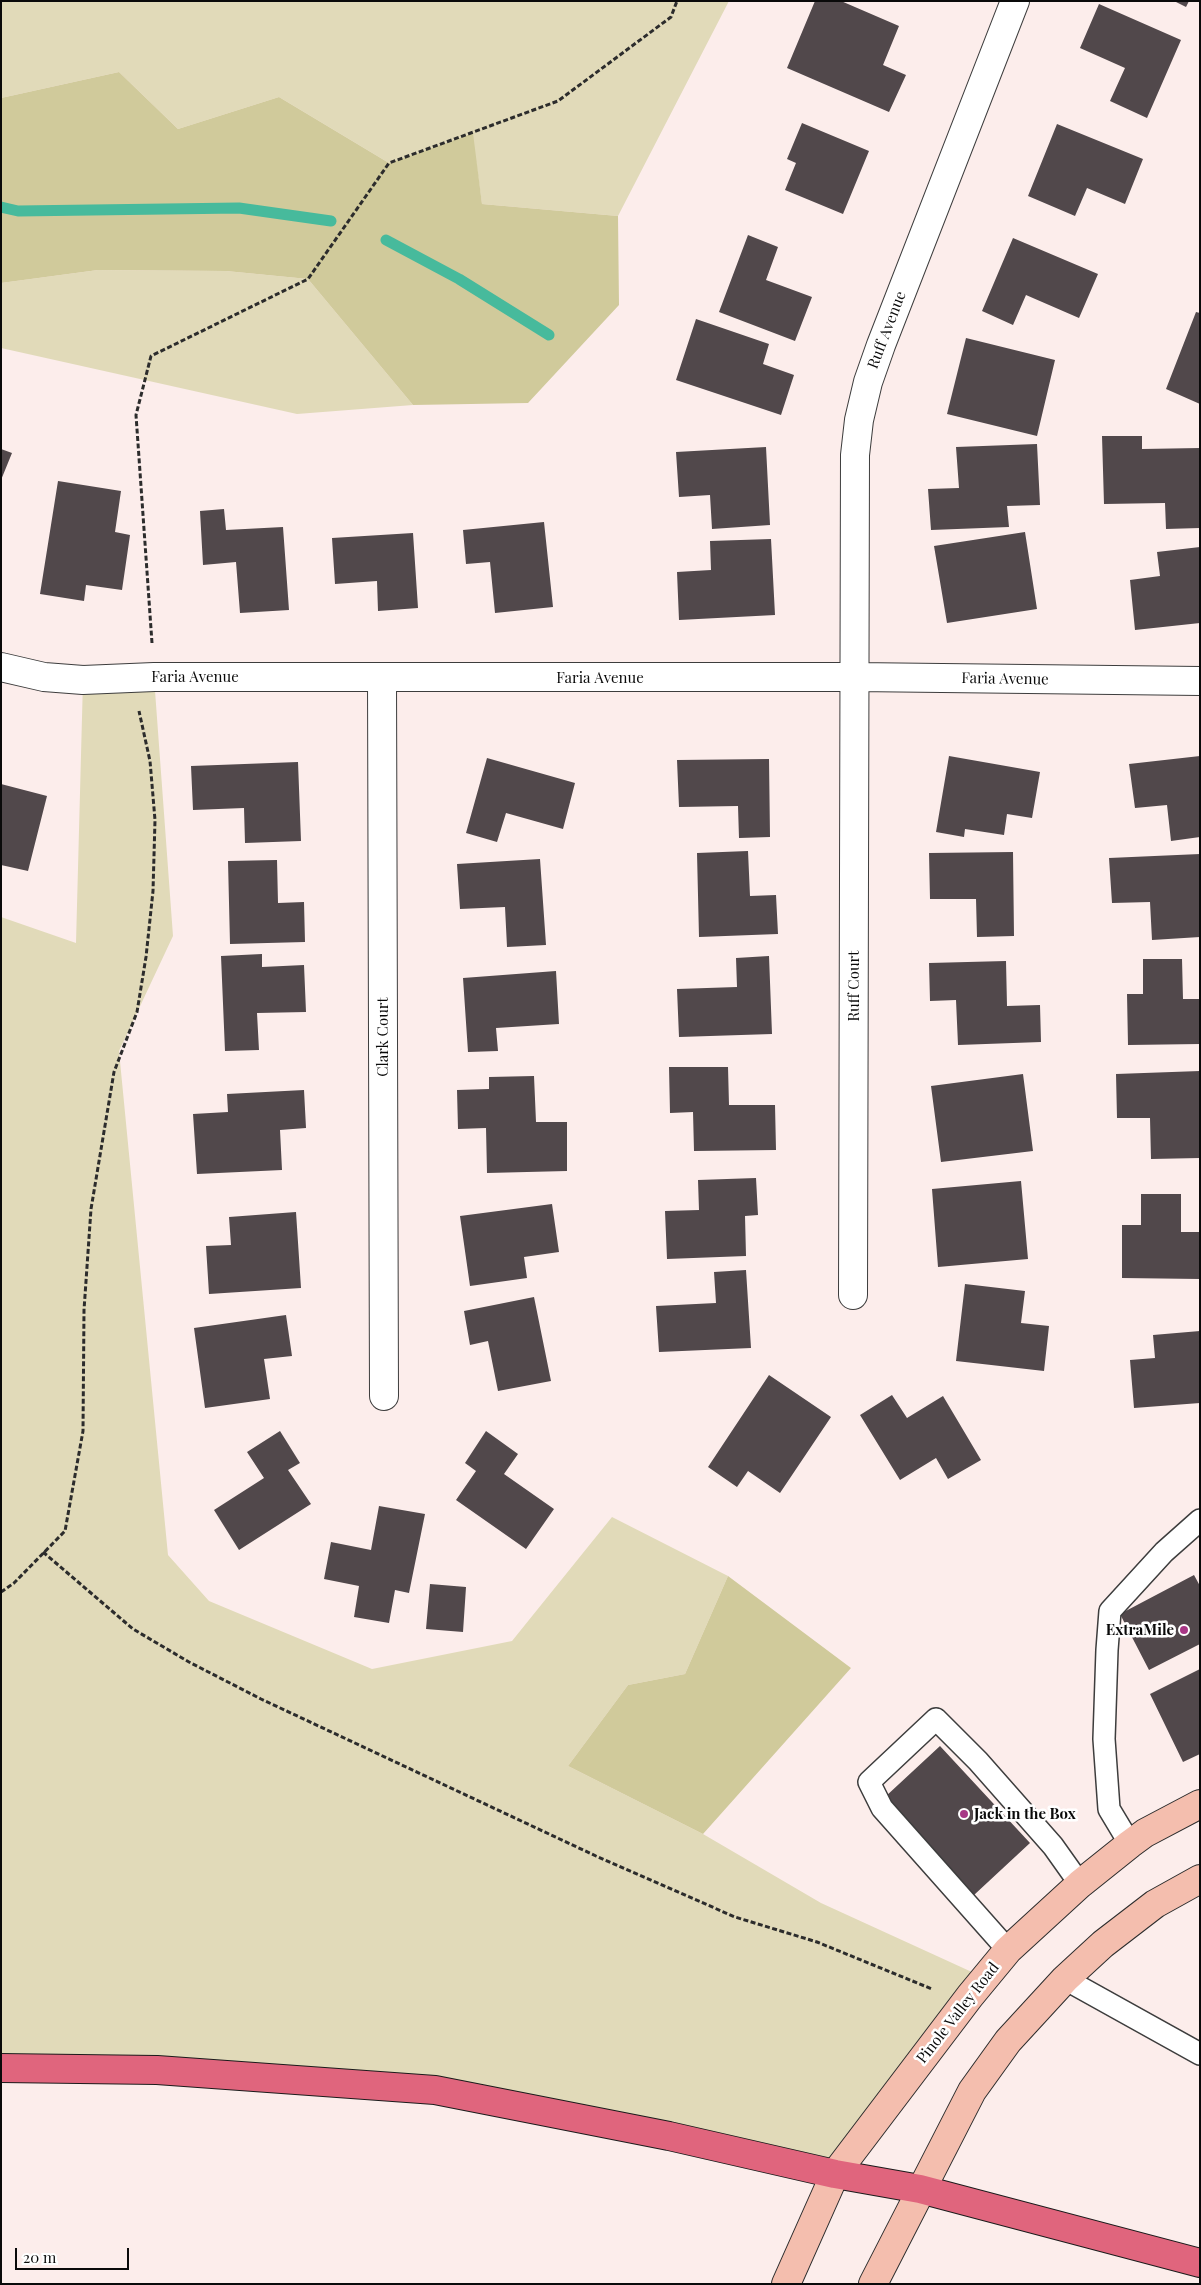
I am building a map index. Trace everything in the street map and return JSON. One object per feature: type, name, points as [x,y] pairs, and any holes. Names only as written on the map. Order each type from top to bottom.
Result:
[{"type":"highway","points":[[1,2068],[157,2070],[435,2090],[669,2136],[835,2174],[920,2189],[1200,2263]]},
{"type":"main road","name":"Pinole Valley Road","points":[[786,2284],[835,2174],[965,2002],[1008,1950],[1080,1884],[1130,1844],[1145,1833],[1200,1804]]},
{"type":"main road","points":[[873,2284],[920,2189],[972,2091],[1008,2041],[1064,1979],[1103,1944],[1155,1904],[1200,1879]]},
{"type":"street","name":"Ruff Avenue","points":[[856,677],[855,454],[865,391],[881,345],[1015,1]]},
{"type":"street","name":"Faria Avenue","points":[[1,667],[44,677],[84,680],[144,678],[856,677],[1200,681]]},
{"type":"street","name":"Ruff Court","points":[[853,1295],[856,677]]},
{"type":"street","name":"Clark Court","points":[[382,678],[384,1396]]},
{"type":"lane","points":[[1130,1844],[1109,1809],[1104,1739],[1110,1611],[1164,1552],[1200,1520]]},
{"type":"lane","points":[[1008,1950],[882,1808],[869,1782],[936,1719],[978,1761],[1053,1846],[1080,1884]]},
{"type":"lane","points":[[1064,1979],[1200,2054]]},
{"type":"path","points":[[1,1592],[14,1583],[65,1531],[83,1431],[84,1310],[91,1208],[114,1072],[137,1012],[146,957],[153,892],[155,820],[150,762],[141,728],[144,678],[136,415],[151,356],[308,280],[389,163],[558,101],[671,17],[677,1]]},
{"type":"path","points":[[43,1552],[133,1629],[189,1662],[261,1699],[596,1856],[734,1917],[817,1942],[965,2002]]},
{"type":"shaded area","points":[[1,1],[729,1],[618,216],[482,204],[472,133],[389,163],[279,97],[178,129],[119,72],[1,98]]},
{"type":"shaded area","points":[[119,72],[178,129],[279,97],[389,163],[473,133],[482,204],[618,216],[619,305],[528,403],[413,405],[308,279],[226,271],[98,270],[1,283],[1,98]]},
{"type":"shaded area","points":[[98,270],[226,271],[308,279],[413,405],[297,414],[1,348],[1,283]]},
{"type":"shaded area","points":[[154,677],[173,936],[119,1051],[168,1555],[209,1601],[372,1669],[512,1641],[612,1517],[728,1576],[685,1674],[628,1685],[568,1766],[703,1834],[821,1903],[985,1978],[835,2174],[435,2090],[1,2068],[1,917],[76,943],[83,680]]},
{"type":"shaded area","points":[[728,1576],[851,1668],[703,1834],[568,1766],[628,1685],[685,1674]]},
{"type":"building","points":[[815,1],[841,1],[899,26],[883,65],[906,75],[889,112],[787,68]]},
{"type":"building","points":[[1174,1],[1189,1],[1186,7]]},
{"type":"building","points":[[1099,4],[1181,40],[1147,118],[1110,101],[1125,68],[1080,48]]},
{"type":"building","points":[[802,123],[869,151],[843,214],[785,190],[796,163],[787,159]]},
{"type":"building","points":[[1057,124],[1143,159],[1125,204],[1087,188],[1075,216],[1028,196]]},
{"type":"building","points":[[748,235],[778,247],[766,280],[812,297],[795,341],[719,312]]},
{"type":"building","points":[[1013,238],[1098,274],[1079,318],[1026,295],[1013,325],[982,311]]},
{"type":"building","points":[[1196,312],[1200,313],[1200,404],[1166,389]]},
{"type":"building","points":[[696,319],[769,344],[763,364],[794,375],[781,415],[676,380]]},
{"type":"building","points":[[966,338],[1055,360],[1037,436],[947,414]]},
{"type":"building","points":[[1102,436],[1142,436],[1142,449],[1200,448],[1200,528],[1166,529],[1165,503],[1104,504]]},
{"type":"building","points":[[1037,444],[1040,505],[1007,506],[1009,527],[931,530],[928,489],[959,488],[956,447]]},
{"type":"building","points":[[766,447],[770,525],[712,529],[710,495],[679,497],[676,452]]},
{"type":"building","points":[[1,449],[12,453],[1,480]]},
{"type":"building","points":[[58,481],[121,491],[115,532],[130,535],[122,590],[86,585],[84,601],[40,594]]},
{"type":"building","points":[[224,509],[226,530],[283,527],[289,610],[240,613],[236,562],[203,565],[200,511]]},
{"type":"building","points":[[544,522],[553,607],[495,613],[490,562],[466,564],[463,530]]},
{"type":"building","points":[[1025,532],[1037,609],[947,623],[934,546]]},
{"type":"building","points":[[413,533],[418,608],[378,611],[377,581],[335,584],[332,538]]},
{"type":"building","points":[[771,539],[775,615],[679,620],[677,572],[711,570],[710,541]]},
{"type":"building","points":[[1200,547],[1200,623],[1135,630],[1130,580],[1160,576],[1157,552]]},
{"type":"building","points":[[949,756],[1040,772],[1032,818],[1007,814],[1004,835],[965,829],[964,837],[936,832]]},
{"type":"building","points":[[1200,756],[1200,837],[1171,841],[1167,805],[1135,808],[1129,764]]},
{"type":"building","points":[[487,758],[575,783],[563,829],[506,813],[497,842],[466,833]]},
{"type":"building","points":[[769,759],[770,837],[739,838],[738,806],[679,807],[677,760]]},
{"type":"building","points":[[298,762],[301,841],[245,843],[244,808],[193,810],[191,766]]},
{"type":"building","points":[[1,784],[47,796],[28,871],[1,865]]},
{"type":"building","points":[[748,851],[750,896],[776,895],[778,934],[699,937],[697,853]]},
{"type":"building","points":[[1013,852],[1014,936],[977,937],[976,899],[930,899],[929,853]]},
{"type":"building","points":[[1200,854],[1200,937],[1152,940],[1150,902],[1112,903],[1109,858]]},
{"type":"building","points":[[540,859],[546,945],[507,947],[505,907],[460,909],[457,864]]},
{"type":"building","points":[[277,860],[278,903],[304,902],[305,942],[230,944],[228,861]]},
{"type":"building","points":[[262,954],[262,967],[304,965],[306,1012],[257,1013],[259,1050],[225,1051],[221,956]]},
{"type":"building","points":[[769,956],[772,1034],[679,1037],[677,989],[737,987],[736,958]]},
{"type":"building","points":[[1143,959],[1182,959],[1183,999],[1200,999],[1200,1044],[1128,1045],[1127,994],[1143,994]]},
{"type":"building","points":[[1006,961],[1007,1006],[1040,1005],[1041,1042],[958,1045],[956,1000],[930,1001],[929,963]]},
{"type":"building","points":[[556,971],[559,1024],[496,1028],[498,1051],[468,1052],[463,978]]},
{"type":"building","points":[[669,1067],[728,1067],[729,1105],[775,1105],[776,1150],[694,1151],[693,1112],[670,1113]]},
{"type":"building","points":[[1200,1071],[1200,1158],[1151,1159],[1150,1118],[1117,1118],[1116,1074]]},
{"type":"building","points":[[1023,1074],[1033,1151],[941,1162],[931,1086]]},
{"type":"building","points":[[534,1076],[536,1122],[567,1122],[567,1171],[487,1173],[486,1128],[458,1129],[457,1090],[489,1089],[489,1077]]},
{"type":"building","points":[[304,1090],[306,1128],[280,1130],[282,1170],[197,1174],[193,1114],[228,1112],[227,1094]]},
{"type":"building","points":[[756,1178],[758,1215],[745,1216],[746,1256],[667,1259],[665,1211],[699,1210],[698,1180]]},
{"type":"building","points":[[1021,1181],[1028,1259],[938,1267],[932,1189]]},
{"type":"building","points":[[1141,1194],[1181,1194],[1181,1232],[1200,1232],[1200,1279],[1122,1278],[1122,1225],[1141,1225]]},
{"type":"building","points":[[552,1204],[559,1252],[524,1257],[527,1278],[470,1286],[460,1216]]},
{"type":"building","points":[[296,1212],[301,1288],[209,1294],[206,1246],[231,1245],[229,1217]]},
{"type":"building","points":[[746,1270],[751,1348],[659,1352],[656,1306],[716,1303],[714,1272]]},
{"type":"building","points":[[965,1284],[1025,1291],[1021,1323],[1049,1326],[1044,1371],[956,1361]]},
{"type":"building","points":[[534,1297],[551,1381],[498,1391],[488,1341],[470,1345],[464,1311]]},
{"type":"building","points":[[286,1315],[292,1356],[264,1359],[270,1399],[205,1408],[194,1328]]},
{"type":"building","points":[[1200,1331],[1200,1403],[1134,1408],[1130,1360],[1155,1358],[1153,1335]]},
{"type":"building","points":[[769,1375],[831,1417],[780,1493],[748,1471],[737,1487],[708,1467]]},
{"type":"building","points":[[892,1395],[907,1418],[943,1396],[981,1460],[948,1479],[936,1458],[900,1480],[860,1415]]},
{"type":"building","points":[[280,1431],[300,1463],[288,1470],[311,1504],[239,1550],[214,1510],[264,1478],[247,1452]]},
{"type":"building","points":[[486,1431],[518,1454],[504,1474],[554,1509],[526,1549],[456,1500],[476,1471],[465,1463]]},
{"type":"building","points":[[379,1506],[425,1514],[409,1593],[395,1590],[389,1623],[354,1617],[359,1586],[324,1579],[331,1542],[371,1550]]},
{"type":"building","points":[[1194,1575],[1200,1586],[1200,1644],[1149,1670],[1120,1614]]},
{"type":"building","points":[[430,1584],[466,1587],[463,1632],[426,1629]]},
{"type":"building","points":[[1200,1669],[1200,1754],[1183,1762],[1150,1694]]},
{"type":"building","points":[[940,1746],[1030,1843],[974,1895],[885,1797]]},
{"type":"waterway","points":[[1,207],[18,211],[239,208],[331,221]]},
{"type":"waterway","points":[[386,240],[459,279],[549,335]]},
{"type":"place","name":"ExtraMile","points":[[1184,1630]]},
{"type":"place","name":"Jack in the Box","points":[[964,1814]]}]
